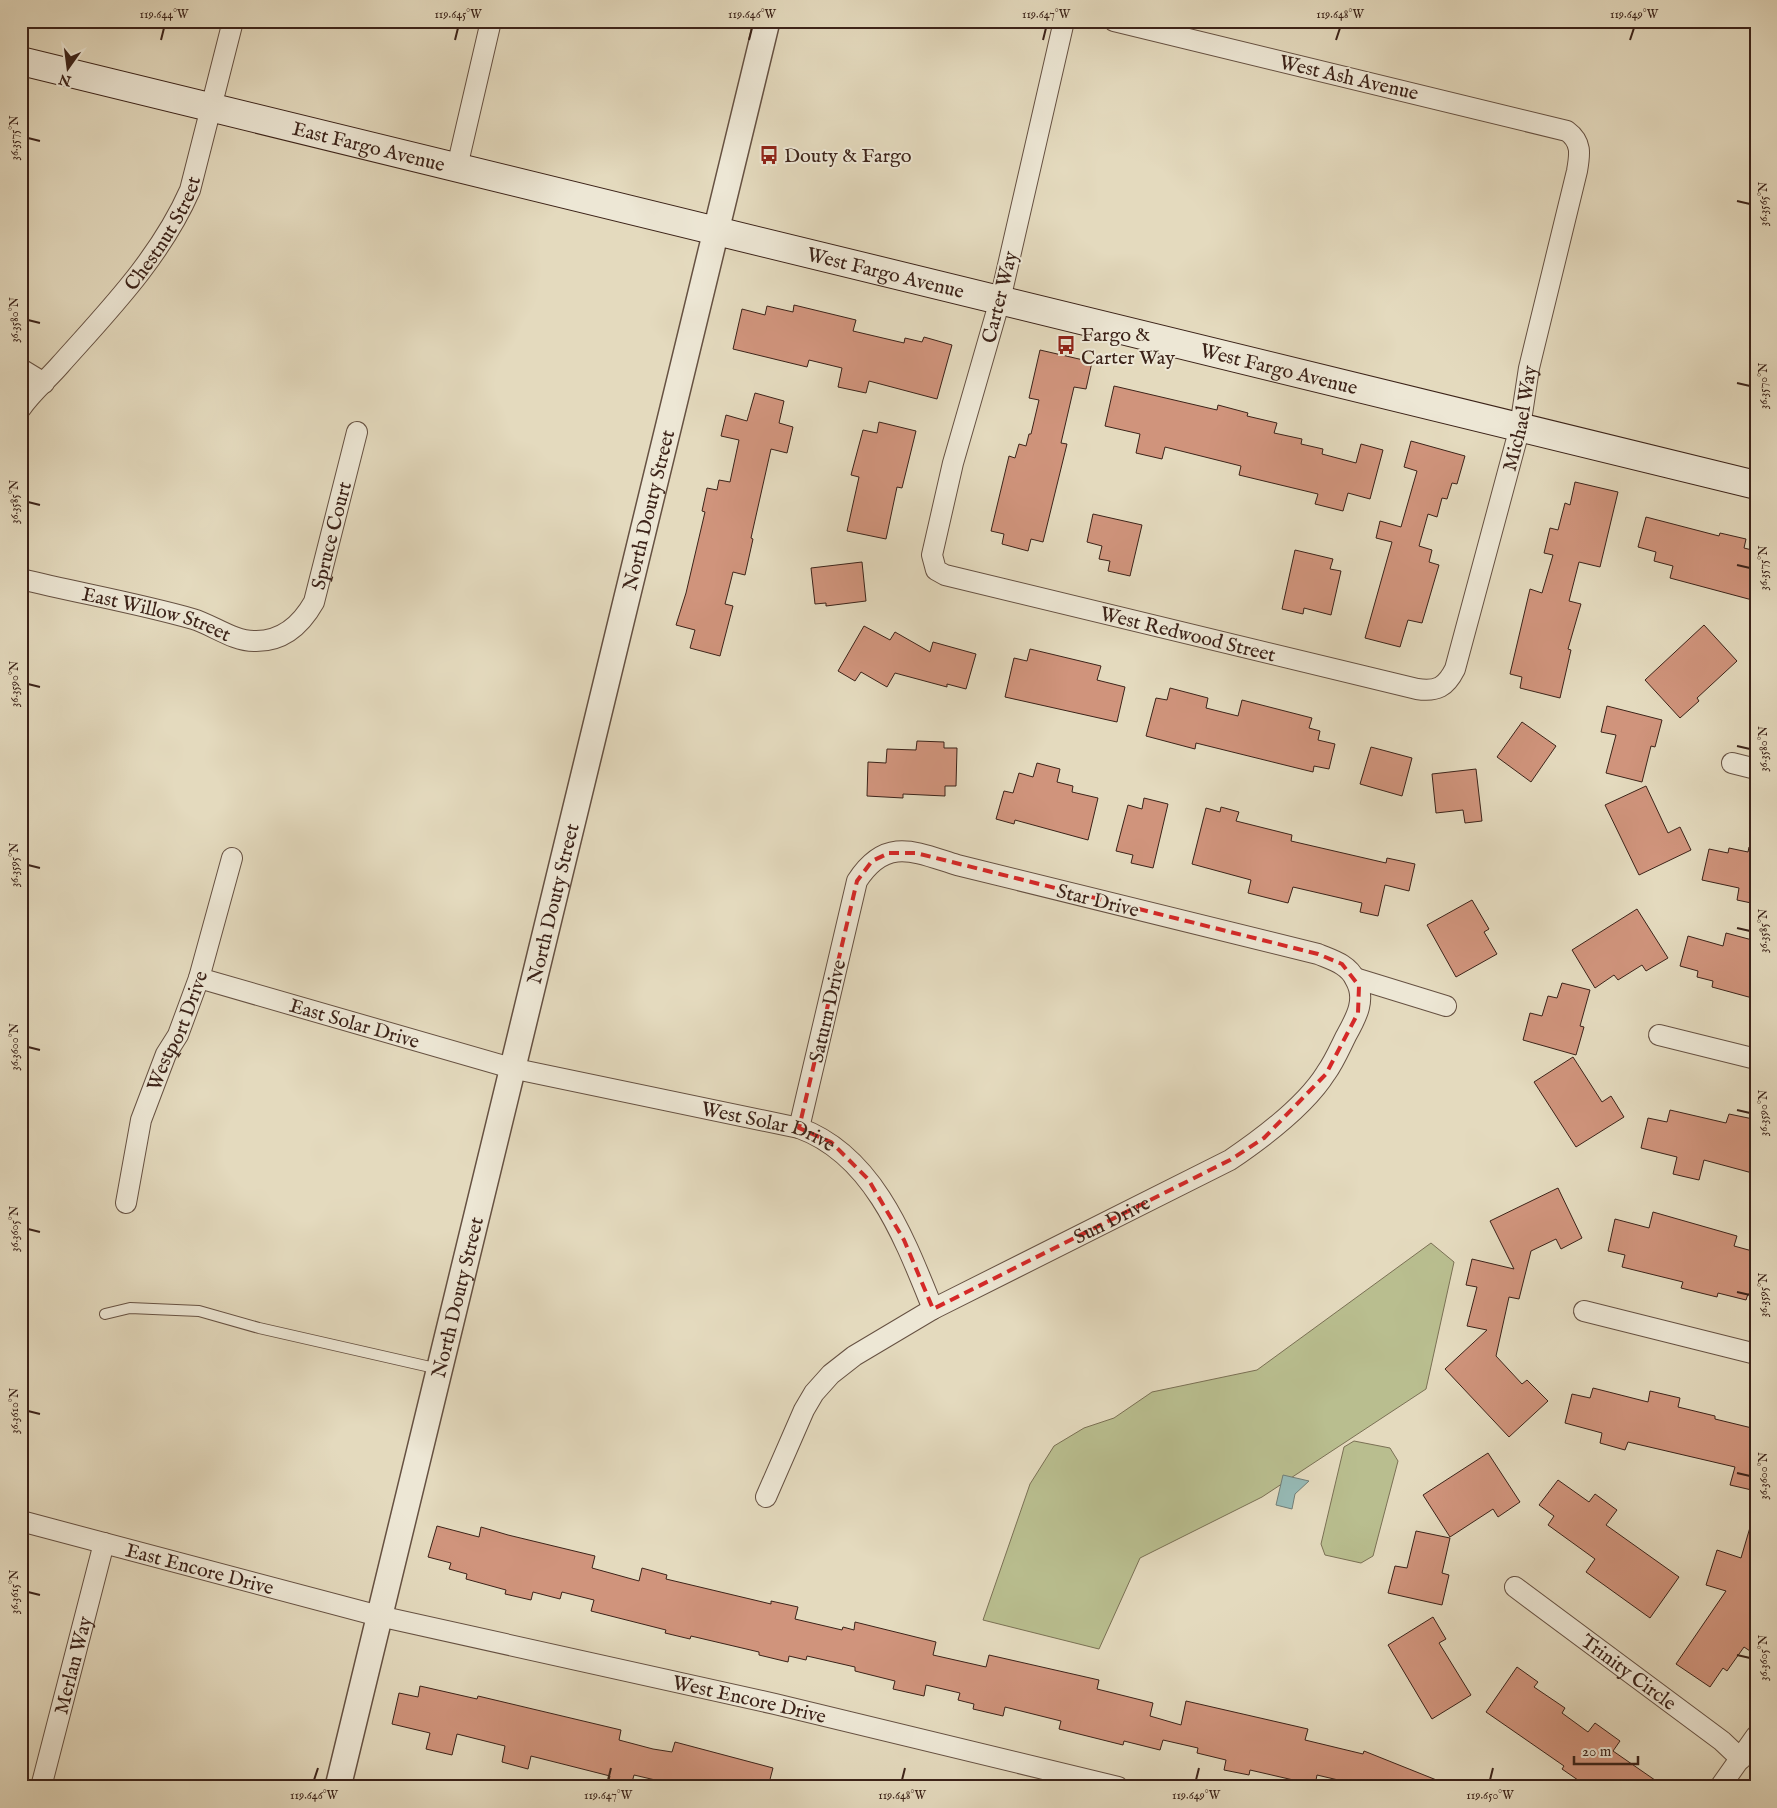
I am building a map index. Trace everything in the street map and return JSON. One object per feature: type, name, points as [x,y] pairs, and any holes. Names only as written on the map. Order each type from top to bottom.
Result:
[{"type":"main road","name":"East Fargo Avenue","points":[[21,61],[716,230]]},
{"type":"main road","name":"West Fargo Avenue","points":[[716,230],[1756,484]]},
{"type":"street","name":"Chestnut Street","points":[[21,408],[123,295],[156,253],[179,215],[190,190],[233,21]]},
{"type":"street","points":[[457,167],[491,21]]},
{"type":"street","name":"North Douty Street","points":[[338,1787],[511,1068],[767,21]]},
{"type":"street","name":"Carter Way","points":[[936,570],[932,555],[953,462],[1000,300],[1064,21]]},
{"type":"street","name":"West Ash Avenue","points":[[1114,21],[1567,131],[1578,142]]},
{"type":"street","name":"Michael Way","points":[[1441,688],[1450,680],[1455,669],[1520,427],[1529,368],[1577,171],[1580,156],[1578,142]]},
{"type":"street","points":[[21,369],[44,384]]},
{"type":"street","name":"Spruce Court","points":[[291,631],[305,618],[314,602],[357,432]]},
{"type":"street","name":"West Redwood Street","points":[[936,570],[955,578],[1417,689],[1430,691],[1441,688]]},
{"type":"street","name":"East Willow Street","points":[[21,580],[192,619],[239,638],[253,641],[273,639],[291,631]]},
{"type":"street","points":[[1732,762],[1756,770]]},
{"type":"street","name":"Star Drive","points":[[854,894],[857,881],[872,861],[889,853],[906,851],[1318,954],[1342,964],[1355,978]]},
{"type":"street","name":"Westport Drive","points":[[126,1203],[141,1120],[166,1054],[178,1035],[199,978],[232,858]]},
{"type":"street","name":"Saturn Drive","points":[[799,1128],[854,894]]},
{"type":"street","name":"East Solar Drive","points":[[199,978],[511,1068]]},
{"type":"street","points":[[1355,978],[1446,1006]]},
{"type":"street","name":"Sun Drive","points":[[766,1497],[804,1410],[814,1393],[831,1374],[854,1356],[933,1309],[1221,1164],[1264,1138],[1326,1074],[1358,1013],[1361,998],[1355,978]]},
{"type":"street","points":[[1659,1035],[1756,1059]]},
{"type":"street","name":"West Solar Drive","points":[[511,1068],[799,1128],[831,1142],[844,1152],[868,1179],[904,1240],[933,1309]]},
{"type":"street","points":[[1584,1311],[1756,1354]]},
{"type":"street","name":"East Encore Drive","points":[[21,1521],[379,1616]]},
{"type":"street","name":"Merlan Way","points":[[41,1787],[104,1543]]},
{"type":"street","name":"Trinity Circle","points":[[1515,1587],[1722,1741],[1741,1759]]},
{"type":"street","name":"West Encore Drive","points":[[379,1616],[775,1704],[1118,1787]]},
{"type":"street","points":[[1720,1787],[1756,1736]]},
{"type":"lane","points":[[105,1314],[130,1308],[199,1311],[259,1328],[440,1369]]},
{"type":"highlighted area","points":[[889,853],[916,853],[1318,954],[1342,964],[1359,986],[1358,1013],[1326,1074],[1264,1138],[1230,1160],[933,1309],[904,1240],[868,1179],[831,1142],[799,1128],[857,881],[872,861]]},
{"type":"green space","points":[[1431,1243],[1454,1262],[1426,1389],[1262,1497],[1140,1558],[1099,1649],[983,1620],[1030,1484],[1054,1446],[1084,1428],[1114,1418],[1152,1392],[1257,1370]]},
{"type":"green space","points":[[1354,1441],[1390,1448],[1398,1461],[1373,1556],[1361,1563],[1325,1555],[1321,1544],[1344,1447]]},
{"type":"water","points":[[1283,1475],[1309,1481],[1295,1494],[1292,1509],[1276,1505]]},
{"type":"building","points":[[794,305],[856,320],[853,331],[904,343],[905,338],[922,342],[924,337],[952,345],[937,399],[869,381],[866,393],[838,387],[842,368],[809,360],[807,367],[733,349],[742,309],[765,315],[767,306],[793,312]]},
{"type":"building","points":[[1040,350],[1092,362],[1086,389],[1074,387],[1061,443],[1067,444],[1043,542],[1031,539],[1028,551],[1002,544],[1004,534],[991,531],[1009,456],[1015,458],[1019,444],[1026,446],[1029,434],[1031,434],[1039,400],[1029,398]]},
{"type":"building","points":[[1114,386],[1217,410],[1218,405],[1248,413],[1247,416],[1277,423],[1274,433],[1302,439],[1301,444],[1323,449],[1322,454],[1356,463],[1361,444],[1383,450],[1370,499],[1348,493],[1343,511],[1315,504],[1318,494],[1239,475],[1241,466],[1165,447],[1162,459],[1136,453],[1140,434],[1105,426]]},
{"type":"building","points":[[755,393],[784,401],[779,423],[793,427],[787,453],[771,449],[751,538],[753,539],[745,575],[733,572],[725,604],[733,606],[720,656],[690,648],[695,630],[676,625],[686,593],[705,512],[702,511],[707,488],[717,490],[719,480],[730,482],[739,440],[721,436],[726,415],[747,421]]},
{"type":"building","points":[[879,422],[916,431],[902,488],[897,487],[886,539],[847,531],[859,477],[851,475],[863,430],[877,433]]},
{"type":"building","points":[[1411,441],[1465,456],[1457,484],[1452,483],[1447,499],[1442,498],[1437,517],[1428,514],[1419,546],[1432,550],[1429,562],[1439,565],[1422,623],[1408,620],[1400,647],[1365,638],[1392,542],[1376,538],[1380,521],[1401,527],[1417,471],[1404,467]]},
{"type":"building","points":[[1575,482],[1618,492],[1600,567],[1579,562],[1569,601],[1581,604],[1568,649],[1571,650],[1560,698],[1520,688],[1522,677],[1510,674],[1530,589],[1542,593],[1553,555],[1544,553],[1550,528],[1558,530],[1565,503],[1570,505]]},
{"type":"building","points":[[1093,514],[1142,525],[1130,576],[1108,571],[1110,561],[1099,559],[1102,546],[1087,542]]},
{"type":"building","points":[[1646,517],[1719,536],[1720,533],[1746,539],[1744,548],[1756,551],[1756,601],[1670,578],[1673,566],[1654,561],[1656,552],[1638,547]]},
{"type":"building","points":[[1295,550],[1333,559],[1330,569],[1341,571],[1331,615],[1304,608],[1303,614],[1282,609]]},
{"type":"building","points":[[862,562],[866,601],[826,606],[826,603],[815,604],[811,568]]},
{"type":"building","points":[[1704,625],[1737,661],[1697,698],[1699,701],[1680,718],[1645,680]]},
{"type":"building","points":[[864,626],[890,640],[895,632],[930,652],[933,642],[976,654],[966,689],[947,684],[947,687],[895,673],[887,687],[861,672],[855,681],[838,671]]},
{"type":"building","points":[[1030,649],[1101,666],[1097,680],[1125,687],[1117,722],[1005,697],[1014,658],[1027,661]]},
{"type":"building","points":[[1170,688],[1208,698],[1206,708],[1238,716],[1242,700],[1312,718],[1309,728],[1320,731],[1318,740],[1335,744],[1329,769],[1314,766],[1313,772],[1196,743],[1195,749],[1146,736],[1156,698],[1167,700]]},
{"type":"building","points":[[1607,706],[1662,720],[1655,747],[1651,746],[1642,782],[1606,773],[1616,735],[1601,732]]},
{"type":"building","points":[[1522,722],[1556,746],[1531,782],[1497,757]]},
{"type":"building","points":[[917,741],[944,742],[944,748],[957,748],[956,786],[945,786],[945,796],[903,794],[903,798],[867,796],[868,762],[886,763],[887,749],[916,750]]},
{"type":"building","points":[[1371,747],[1412,758],[1402,796],[1360,784]]},
{"type":"building","points":[[1037,763],[1060,769],[1057,782],[1073,786],[1072,792],[1098,798],[1088,840],[1015,820],[1014,824],[996,819],[1004,791],[1013,793],[1019,773],[1033,777]]},
{"type":"building","points":[[1476,769],[1482,821],[1465,823],[1463,810],[1436,813],[1432,774]]},
{"type":"building","points":[[1646,786],[1668,833],[1680,827],[1691,850],[1639,875],[1605,805]]},
{"type":"building","points":[[1144,798],[1168,804],[1153,868],[1131,863],[1133,855],[1116,851],[1128,805],[1142,809]]},
{"type":"building","points":[[1221,807],[1239,812],[1236,821],[1292,835],[1291,841],[1386,863],[1387,858],[1415,864],[1409,891],[1385,885],[1378,916],[1360,912],[1362,903],[1293,887],[1288,903],[1248,893],[1251,880],[1192,864],[1206,808],[1220,812]]},
{"type":"building","points":[[1749,847],[1756,848],[1756,904],[1737,900],[1739,888],[1702,880],[1709,849],[1728,853],[1729,848],[1748,852]]},
{"type":"building","points":[[1472,900],[1489,929],[1484,932],[1497,954],[1456,977],[1427,925]]},
{"type":"building","points":[[1637,909],[1668,958],[1646,971],[1642,965],[1618,980],[1614,975],[1595,988],[1572,950]]},
{"type":"building","points":[[1726,933],[1756,941],[1756,999],[1712,987],[1713,981],[1697,977],[1698,971],[1680,966],[1688,936],[1723,946]]},
{"type":"building","points":[[1562,983],[1590,990],[1580,1026],[1584,1027],[1576,1055],[1523,1040],[1530,1013],[1542,1016],[1548,996],[1557,998]]},
{"type":"building","points":[[1573,1057],[1602,1102],[1611,1096],[1624,1117],[1576,1147],[1534,1082]]},
{"type":"building","points":[[1670,1110],[1726,1123],[1729,1114],[1753,1119],[1751,1126],[1756,1127],[1756,1174],[1704,1160],[1699,1180],[1673,1174],[1677,1157],[1641,1148],[1648,1118],[1667,1122]]},
{"type":"building","points":[[1558,1188],[1582,1238],[1561,1249],[1556,1239],[1531,1251],[1519,1299],[1509,1297],[1496,1356],[1522,1384],[1527,1380],[1548,1401],[1509,1437],[1445,1369],[1487,1330],[1467,1326],[1477,1287],[1466,1285],[1472,1259],[1514,1269],[1490,1221]]},
{"type":"building","points":[[1653,1212],[1737,1236],[1734,1246],[1756,1252],[1756,1296],[1748,1294],[1746,1300],[1718,1293],[1717,1297],[1681,1288],[1683,1282],[1622,1267],[1625,1255],[1608,1251],[1615,1219],[1649,1228]]},
{"type":"building","points":[[1593,1388],[1648,1402],[1650,1391],[1680,1398],[1678,1407],[1715,1416],[1715,1419],[1756,1429],[1756,1491],[1730,1485],[1735,1467],[1628,1442],[1625,1450],[1600,1443],[1602,1433],[1565,1423],[1572,1394],[1590,1398]]},
{"type":"building","points":[[1488,1453],[1520,1502],[1498,1517],[1493,1509],[1450,1537],[1423,1495]]},
{"type":"building","points":[[1558,1480],[1589,1502],[1595,1494],[1617,1510],[1606,1525],[1679,1577],[1650,1618],[1586,1572],[1595,1559],[1548,1525],[1554,1516],[1539,1505]]},
{"type":"building","points":[[1751,1524],[1756,1524],[1756,1655],[1744,1647],[1727,1671],[1723,1668],[1710,1687],[1676,1664],[1726,1591],[1706,1585],[1717,1550],[1741,1558]]},
{"type":"building","points":[[437,1526],[479,1537],[481,1527],[595,1556],[592,1568],[639,1581],[642,1568],[667,1575],[666,1579],[771,1604],[771,1601],[798,1607],[795,1619],[842,1630],[843,1627],[854,1630],[855,1622],[936,1642],[933,1655],[986,1667],[989,1655],[1099,1680],[1097,1689],[1153,1703],[1150,1716],[1181,1725],[1186,1701],[1308,1729],[1305,1740],[1363,1754],[1364,1751],[1454,1787],[1350,1787],[1351,1783],[1317,1775],[1315,1785],[1250,1770],[1249,1775],[1224,1770],[1226,1760],[1197,1753],[1198,1748],[1163,1740],[1160,1750],[1124,1741],[1123,1745],[1059,1729],[1061,1721],[1005,1707],[1003,1716],[973,1709],[974,1704],[958,1700],[960,1693],[926,1685],[924,1696],[893,1689],[895,1681],[855,1671],[855,1667],[807,1656],[806,1660],[789,1656],[788,1662],[759,1655],[759,1652],[691,1636],[690,1639],[665,1633],[666,1630],[591,1611],[594,1600],[562,1592],[560,1599],[533,1592],[531,1600],[505,1594],[506,1590],[466,1579],[467,1574],[449,1569],[451,1563],[428,1557]]},
{"type":"building","points":[[1416,1531],[1450,1538],[1442,1573],[1449,1575],[1442,1605],[1388,1593],[1395,1566],[1407,1568]]},
{"type":"building","points":[[1433,1617],[1446,1639],[1439,1643],[1471,1695],[1432,1719],[1388,1645]]},
{"type":"building","points":[[1517,1667],[1538,1682],[1534,1687],[1565,1708],[1562,1713],[1588,1732],[1595,1723],[1620,1741],[1613,1751],[1665,1787],[1588,1787],[1562,1769],[1564,1766],[1486,1712]]},
{"type":"building","points":[[420,1686],[477,1699],[478,1696],[621,1730],[619,1740],[653,1749],[672,1752],[675,1742],[773,1768],[768,1787],[685,1787],[634,1775],[631,1786],[609,1780],[610,1776],[531,1756],[528,1769],[502,1762],[505,1746],[457,1734],[452,1755],[426,1749],[430,1733],[392,1724],[399,1693],[418,1697]]},
{"type":"place","name":"Douty & Fargo","points":[[769,155]]},
{"type":"place","name":"Fargo & Carter Way","points":[[1066,345]]}]
